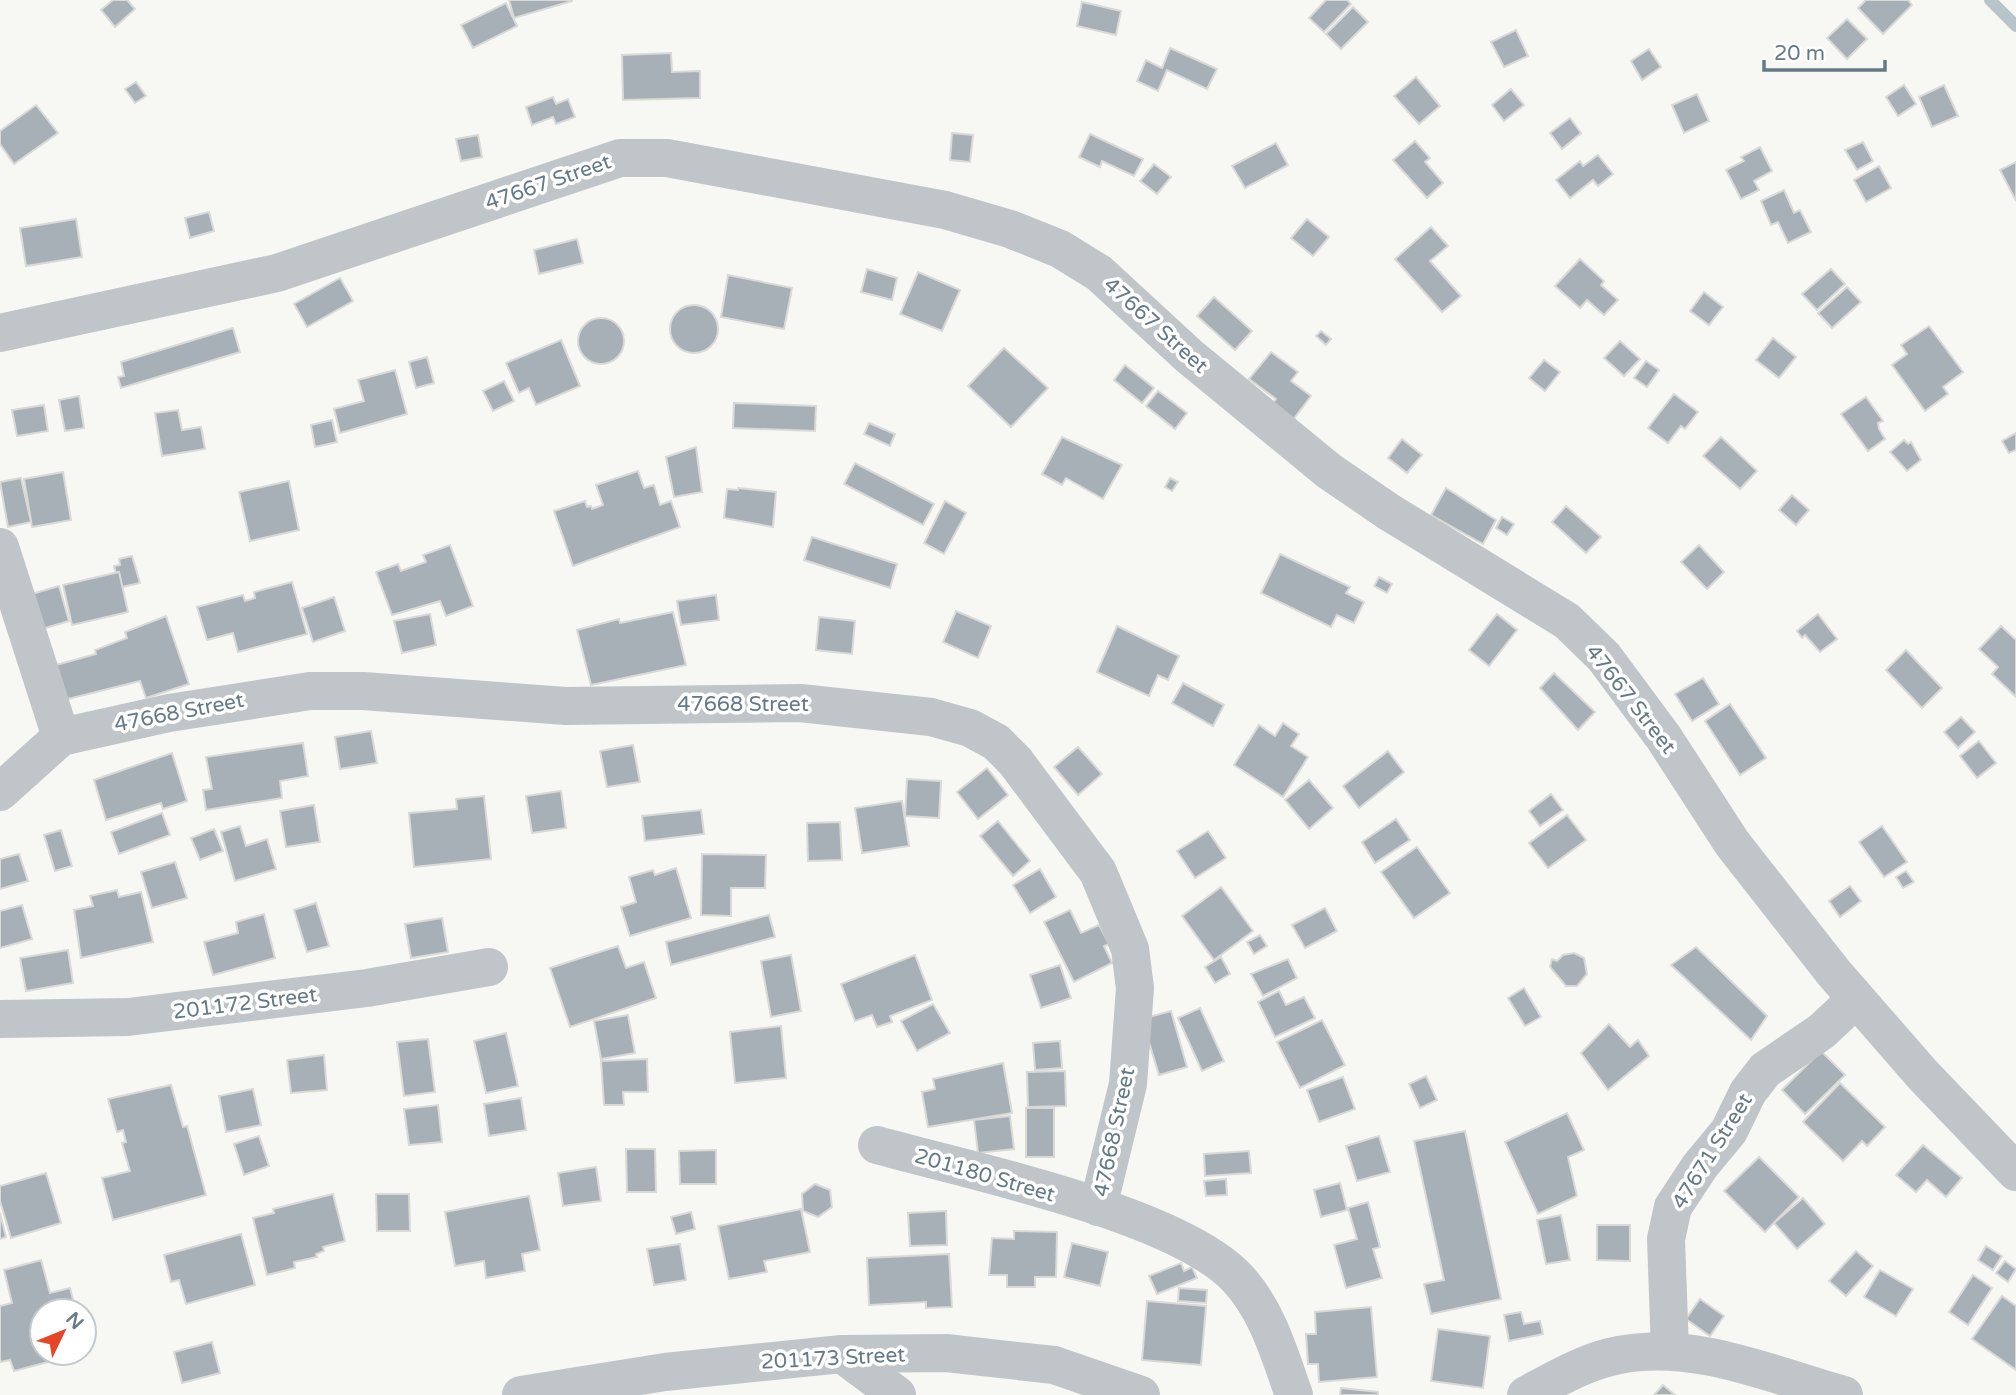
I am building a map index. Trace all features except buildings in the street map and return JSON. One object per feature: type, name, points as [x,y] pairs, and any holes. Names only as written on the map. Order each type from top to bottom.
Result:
[{"type":"street","name":"47667 Street","points":[[0,333],[277,273],[620,158],[667,158],[945,210],[1010,229],[1060,249],[1099,273],[1189,356],[1329,471],[1389,512],[1567,621],[1604,657],[1664,738],[1732,843],[1856,999],[1923,1076],[2016,1172]]},
{"type":"street","points":[[0,547],[61,737]]},
{"type":"street","name":"47668 Street","points":[[0,792],[61,737],[169,713],[310,691],[363,691],[566,706],[800,703],[931,718],[970,727],[996,741],[1015,761],[1098,872],[1130,949],[1135,988],[1128,1084],[1098,1207]]},
{"type":"street","name":"201172 Street","points":[[0,1019],[128,1017],[367,988],[489,967]]},
{"type":"street","name":"47671 Street","points":[[1670,1351],[1666,1239],[1673,1207],[1700,1166],[1729,1131],[1748,1092],[1765,1070],[1822,1031],[1856,999]]},
{"type":"street","name":"201180 Street","points":[[877,1145],[1098,1207],[1178,1238],[1215,1258],[1239,1279],[1258,1304],[1294,1395]]},
{"type":"street","points":[[1526,1395],[1579,1368],[1617,1355],[1654,1349],[1689,1351],[1844,1395]]},
{"type":"street","name":"201173 Street","points":[[521,1395],[665,1372],[842,1354],[946,1353],[1054,1365],[1141,1395]]},
{"type":"street","points":[[842,1354],[897,1395]]},
{"type":"waterway","points":[[1990,0],[2016,26]]}]
